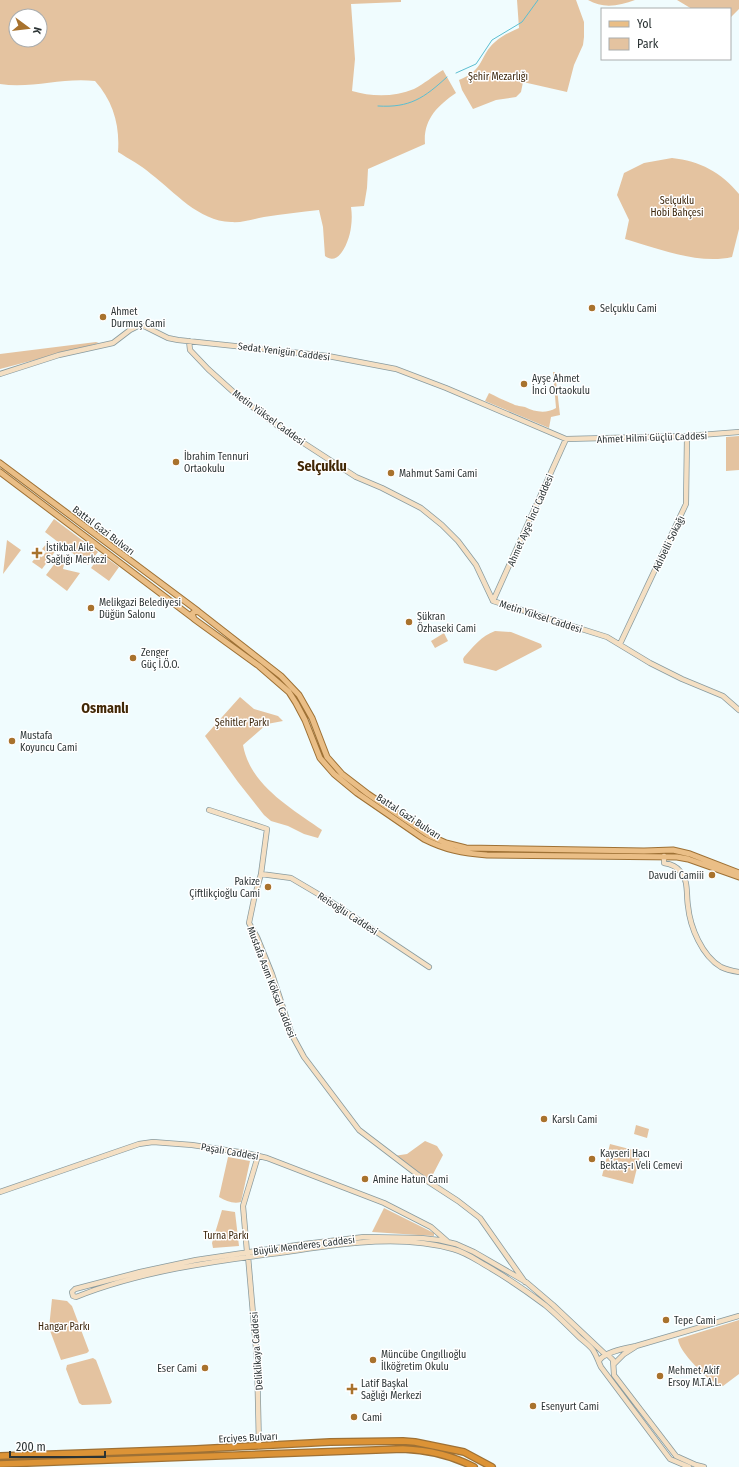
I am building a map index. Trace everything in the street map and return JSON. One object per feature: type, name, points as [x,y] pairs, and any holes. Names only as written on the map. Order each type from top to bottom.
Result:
[{"type":"highway","name":"Erciyes Bulvarı","points":[[0,1456],[330,1442],[416,1442],[464,1452],[492,1467]]},
{"type":"highway","name":"Erciyes Bulvarı","points":[[0,1464],[403,1449],[461,1460],[474,1467]]},
{"type":"main road","name":"Battal Gazi Bulvarı","points":[[0,463],[199,612],[281,676],[299,695],[312,718],[327,757],[342,774],[368,794],[428,835],[446,843],[466,848],[644,851],[673,850],[690,854],[739,873]]},
{"type":"main road","name":"Battal Gazi Bulvarı","points":[[0,472],[194,619],[259,666],[289,692],[305,720],[320,758],[334,774],[357,792],[435,845],[464,853],[641,857],[664,856],[688,859],[739,877]]},
{"type":"main road","points":[[194,619],[200,618],[199,612]]},
{"type":"street","name":"Sedat Yenigün Caddesi","points":[[0,374],[59,355],[113,343],[130,330],[140,325],[168,338],[328,356],[396,369],[446,388],[566,440]]},
{"type":"street","name":"Metin Yüksel Caddesi","points":[[189,341],[190,350],[208,369],[240,397],[282,429],[356,477],[422,508],[442,525],[458,541],[476,565],[494,601],[607,637],[650,663],[682,679],[723,696],[739,710]]},
{"type":"street","name":"Ahmet Hilmi Güçlü Caddesi","points":[[566,440],[688,436],[739,432]]},
{"type":"street","name":"Adıbelli Sokağı","points":[[620,644],[686,504],[688,436]]},
{"type":"street","name":"Ahmet Ayşe İnci Caddesi","points":[[494,601],[566,440]]},
{"type":"street","name":"Mustafa Asım Köksal Caddesi","points":[[209,810],[267,829],[261,874],[249,923],[272,974],[292,1035],[304,1057],[359,1130],[418,1175],[458,1201],[480,1218],[525,1282]]},
{"type":"street","points":[[664,856],[664,862],[677,868],[684,877],[690,921],[697,938],[705,951],[722,967],[739,972]]},
{"type":"street","name":"Reisoğlu Caddesi","points":[[261,874],[291,878],[330,901],[429,967]]},
{"type":"street","name":"Paşalı Caddesi","points":[[0,1192],[139,1144],[153,1142],[192,1145],[267,1158],[327,1180],[384,1203],[431,1227],[449,1242]]},
{"type":"street","name":"Deliklikaya Caddesi","points":[[258,1156],[243,1206],[257,1360],[259,1446]]},
{"type":"street","name":"Büyük Menderes Caddesi","points":[[599,1361],[593,1350],[550,1310],[521,1287],[463,1252],[439,1245],[422,1243],[359,1243],[248,1254],[113,1284],[79,1296],[80,1293],[77,1289],[140,1272],[248,1254],[364,1237],[421,1238],[449,1242],[474,1252],[525,1282],[553,1305],[607,1355]]},
{"type":"street","points":[[521,1287],[526,1287],[525,1282]]},
{"type":"street","points":[[689,1467],[670,1459],[600,1365],[599,1361],[601,1358],[621,1348],[636,1346],[739,1316]]},
{"type":"street","points":[[604,1369],[609,1369],[624,1354],[636,1346]]},
{"type":"street","points":[[607,1355],[612,1358],[614,1364],[614,1375],[676,1456],[704,1467]]},
{"type":"green space","points":[[0,0],[401,0],[401,2],[351,4],[355,59],[352,91],[375,95],[399,94],[414,89],[443,70],[456,93],[443,103],[433,114],[426,128],[425,144],[368,169],[364,206],[351,207],[352,217],[349,238],[340,255],[330,259],[325,256],[323,227],[319,210],[239,222],[231,222],[208,217],[178,197],[143,168],[118,152],[118,132],[114,114],[111,105],[95,81],[71,80],[12,85],[0,84]]},
{"type":"green space","name":"Şehir Mezarlığı","points":[[517,0],[576,0],[584,22],[584,37],[583,45],[574,65],[567,92],[523,82],[521,92],[516,97],[496,100],[473,109],[462,90],[459,80],[473,72],[478,67],[486,52],[497,40],[519,28]]},
{"type":"green space","points":[[588,0],[635,0],[623,4],[605,6]]},
{"type":"green space","points":[[677,0],[739,0],[739,9],[731,17],[731,8],[690,8]]},
{"type":"green space","name":"Selçuklu Hobi Bahçesi","points":[[672,158],[692,162],[709,169],[725,180],[739,194],[739,229],[732,257],[706,259],[692,257],[664,251],[625,239],[629,220],[617,195],[624,173],[644,163]]},
{"type":"green space","points":[[96,342],[99,343],[0,369],[0,354]]},
{"type":"green space","points":[[553,372],[555,372],[560,415],[551,417],[549,428],[485,401],[489,393],[514,405],[540,412],[552,410],[556,408]]},
{"type":"green space","points":[[739,436],[739,470],[726,471],[726,437]]},
{"type":"green space","points":[[54,519],[98,552],[88,565],[45,532]]},
{"type":"green space","points":[[7,540],[21,550],[3,574]]},
{"type":"green space","points":[[48,542],[57,549],[42,569],[32,562],[37,556],[42,557],[46,552],[42,549]]},
{"type":"green space","points":[[62,554],[66,556],[63,569],[80,573],[67,591],[46,575]]},
{"type":"green space","points":[[101,554],[119,567],[109,581],[91,568]]},
{"type":"green space","points":[[495,631],[511,632],[541,644],[542,647],[496,671],[464,663],[464,657],[474,646],[481,639]]},
{"type":"green space","points":[[444,633],[448,641],[435,648],[431,641]]},
{"type":"green space","name":"Şehitler Parkı","points":[[240,697],[254,709],[278,716],[283,721],[267,724],[243,745],[247,759],[263,784],[285,804],[322,830],[318,838],[271,821],[264,815],[205,736]]},
{"type":"green space","points":[[636,1125],[649,1129],[647,1138],[634,1134]]},
{"type":"green space","points":[[425,1141],[437,1146],[443,1155],[430,1180],[394,1156],[407,1154]]},
{"type":"green space","points":[[610,1144],[641,1152],[633,1184],[602,1176]]},
{"type":"green space","points":[[228,1157],[250,1161],[241,1202],[230,1202],[219,1197]]},
{"type":"green space","points":[[384,1208],[434,1233],[434,1236],[372,1232]]},
{"type":"green space","name":"Turna Parkı","points":[[222,1210],[235,1212],[239,1246],[213,1248],[212,1243]]},
{"type":"green space","name":"Hangar Parkı","points":[[52,1299],[67,1301],[72,1306],[89,1351],[87,1353],[61,1360],[49,1328]]},
{"type":"green space","points":[[739,1320],[739,1374],[723,1386],[709,1379],[696,1366],[682,1349],[678,1339]]},
{"type":"green space","name":"Hangar Parkı","points":[[93,1358],[96,1360],[112,1402],[110,1404],[82,1405],[79,1403],[66,1369],[67,1365]]},
{"type":"waterway","points":[[456,73],[476,64],[492,40],[522,22],[538,0]]},
{"type":"waterway","points":[[378,106],[399,105],[416,100],[431,91],[447,77]]},
{"type":"place","name":"Selçuklu Cami","points":[[592,308]]},
{"type":"place","name":"Ahmet Durmuş Cami","points":[[103,317]]},
{"type":"place","name":"Ayşe Ahmet İnci Ortaokulu","points":[[524,384]]},
{"type":"place","name":"İbrahim Tennuri Ortaokulu","points":[[176,462]]},
{"type":"place","name":"Mahmut Sami Cami","points":[[391,473]]},
{"type":"place","name":"İstikbal Aile Sağlığı Merkezi","points":[[37,553]]},
{"type":"place","name":"Melikgazi Belediyesi Düğün Salonu","points":[[91,608]]},
{"type":"place","name":"Şükran Özhaseki Cami","points":[[409,622]]},
{"type":"place","name":"Zenger Güç İ.Ö.O.","points":[[133,658]]},
{"type":"place","name":"Mustafa Koyuncu Cami","points":[[12,741]]},
{"type":"place","name":"Davudi Camiii","points":[[712,875]]},
{"type":"place","name":"Pakize Çiftlikçioğlu Cami","points":[[268,887]]},
{"type":"place","name":"Karslı Cami","points":[[544,1119]]},
{"type":"place","name":"Kayseri Hacı Bektaş-ı Veli Cemevi","points":[[592,1159]]},
{"type":"place","name":"Amine Hatun Cami","points":[[365,1179]]},
{"type":"place","name":"Tepe Cami","points":[[666,1320]]},
{"type":"place","name":"Müncübe Cıngıllıoğlu İlköğretim Okulu","points":[[373,1360]]},
{"type":"place","name":"Eser Cami","points":[[205,1368]]},
{"type":"place","name":"Mehmet Akif Ersoy M.T.A.L.","points":[[660,1376]]},
{"type":"place","name":"Latif Başkal Sağlığı Merkezi","points":[[352,1389]]},
{"type":"place","name":"Esenyurt Cami","points":[[533,1406]]},
{"type":"place","name":"Cami","points":[[354,1417]]},
{"type":"district","name":"Selçuklu","points":[[322,466]]},
{"type":"district","name":"Osmanlı","points":[[105,708]]}]
